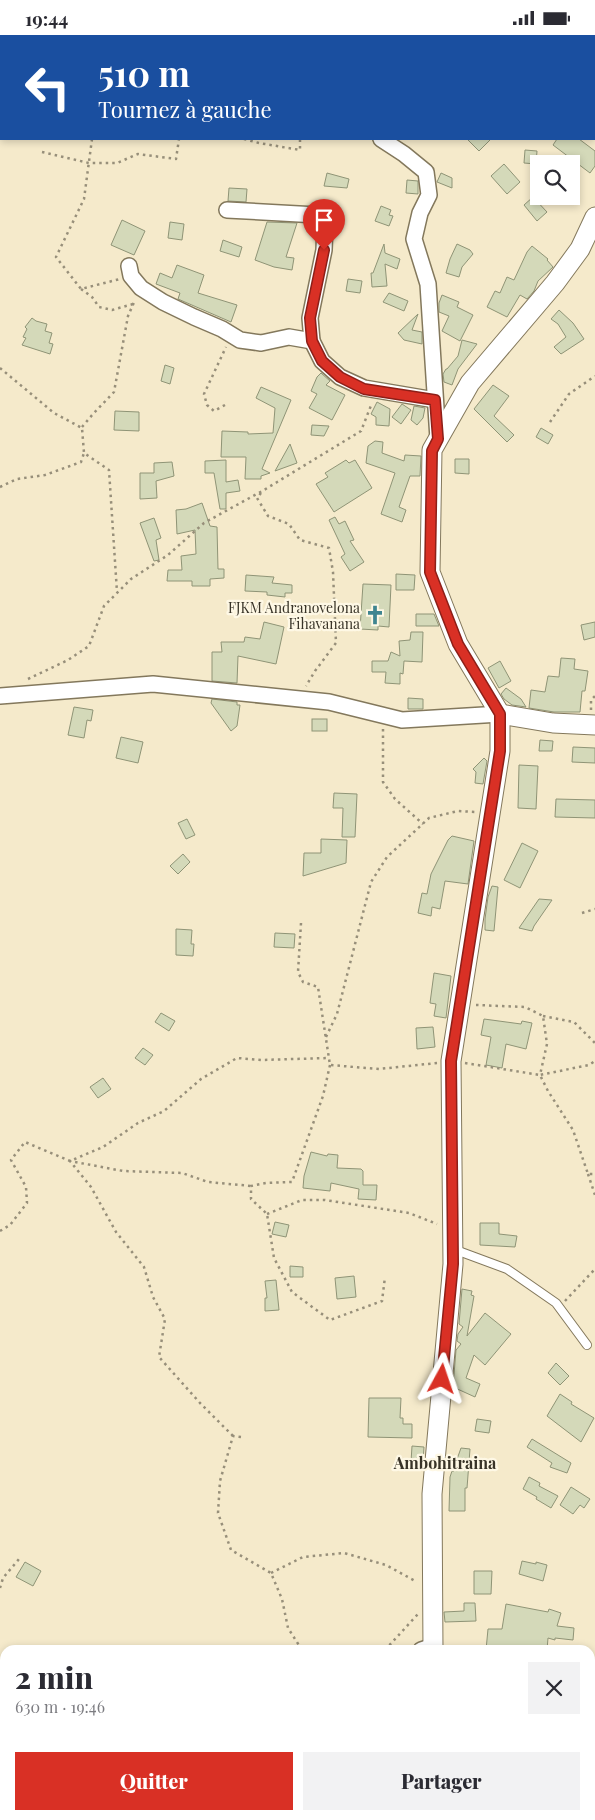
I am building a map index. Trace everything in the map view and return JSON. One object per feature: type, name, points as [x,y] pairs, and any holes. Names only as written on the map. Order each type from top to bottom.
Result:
[{"type":"street","points":[[382,140],[404,154],[426,172],[429,195],[420,213],[414,239],[428,284],[438,439]]},
{"type":"street","points":[[227,210],[317,215],[326,224],[324,250],[310,318],[312,341],[322,361],[340,377],[364,389],[435,400]]},
{"type":"street","points":[[429,1645],[433,1593],[432,1494],[453,1249],[451,1061],[500,751],[500,714],[458,644],[430,572],[432,451],[470,383],[555,283],[580,249],[595,217]]},
{"type":"street","points":[[134,277],[170,306],[240,340],[262,343],[289,337],[312,341]]},
{"type":"street","points":[[0,696],[153,684],[329,702],[402,720],[500,714],[553,723],[595,725]]},
{"type":"lane","points":[[453,1249],[507,1269],[556,1303],[587,1345]]},
{"type":"path","points":[[92,140],[84,199],[56,257],[81,289],[92,297],[100,307],[112,310],[133,304]]},
{"type":"path","points":[[42,152],[89,163],[117,163],[138,153],[176,159],[180,140]]},
{"type":"path","points":[[248,140],[300,150],[300,140]]},
{"type":"path","points":[[0,487],[17,479],[45,475],[81,462],[84,453],[82,427],[114,392],[128,316],[133,304],[134,277],[81,289]]},
{"type":"path","points":[[225,405],[214,411],[207,405],[204,394],[230,334]]},
{"type":"path","points":[[0,369],[54,413],[82,427]]},
{"type":"path","points":[[550,422],[568,393],[595,376]]},
{"type":"path","points":[[25,680],[68,660],[88,646],[104,606],[131,579],[168,555],[204,523],[264,490],[361,431],[377,391]]},
{"type":"path","points":[[84,453],[109,470],[117,593]]},
{"type":"path","points":[[264,490],[257,498],[268,516],[289,524],[300,540],[330,549],[333,572],[336,643],[315,671],[298,699]]},
{"type":"path","points":[[383,715],[383,782],[395,799],[423,824]]},
{"type":"path","points":[[325,1039],[337,1014],[371,881],[387,857],[429,818],[458,811],[490,813]]},
{"type":"path","points":[[582,913],[595,909]]},
{"type":"path","points":[[302,923],[298,972],[303,982],[318,987]]},
{"type":"path","points":[[460,1004],[525,1007],[543,1016],[574,1023],[595,1043]]},
{"type":"path","points":[[543,1016],[547,1043],[540,1075],[589,1065],[595,1061]]},
{"type":"path","points":[[70,1161],[102,1147],[138,1123],[164,1111],[201,1079],[237,1058],[261,1061],[328,1058]]},
{"type":"path","points":[[0,1231],[10,1225],[27,1203],[26,1187],[11,1160],[25,1142],[70,1161],[123,1171],[182,1173],[208,1182],[251,1186],[266,1183],[292,1182],[323,1096],[330,1065]]},
{"type":"path","points":[[70,1161],[91,1187],[116,1232],[144,1267],[153,1297],[165,1319],[159,1357],[200,1403],[233,1436],[241,1437]]},
{"type":"path","points":[[588,1174],[595,1195]]},
{"type":"path","points":[[251,1186],[252,1199],[267,1214],[274,1258],[292,1292],[330,1320],[382,1301],[385,1277]]},
{"type":"path","points":[[267,1214],[302,1201],[325,1200],[410,1213],[453,1231]]},
{"type":"path","points":[[560,1308],[595,1269]]},
{"type":"path","points":[[233,1436],[220,1481],[218,1513],[231,1551],[271,1573],[282,1599],[288,1629],[299,1645]]},
{"type":"path","points":[[271,1573],[303,1557],[344,1553],[386,1565],[433,1593],[390,1645]]},
{"type":"path","points":[[0,1589],[3,1578],[19,1559]]},
{"type":"building","points":[[468,140],[490,140],[479,151]]},
{"type":"building","points":[[556,140],[580,140],[595,151],[595,166],[590,173],[580,165],[580,155],[566,155],[553,145]]},
{"type":"building","points":[[525,150],[537,151],[537,155],[530,155],[530,164],[524,163]]},
{"type":"building","points":[[504,164],[520,182],[507,194],[491,176]]},
{"type":"building","points":[[327,173],[349,179],[347,188],[324,186]]},
{"type":"building","points":[[441,173],[452,178],[452,188],[437,182]]},
{"type":"building","points":[[407,180],[418,181],[418,194],[406,193]]},
{"type":"building","points":[[229,188],[247,189],[246,202],[228,201]]},
{"type":"building","points":[[530,200],[530,205],[540,205],[547,212],[537,221],[524,205]]},
{"type":"building","points":[[381,206],[391,210],[389,215],[393,216],[389,226],[375,221]]},
{"type":"building","points":[[122,220],[145,231],[134,255],[111,245]]},
{"type":"building","points":[[170,222],[184,224],[182,240],[168,238]]},
{"type":"building","points":[[267,222],[297,223],[286,257],[294,258],[292,270],[274,267],[255,260]]},
{"type":"building","points":[[223,240],[242,247],[239,257],[220,251]]},
{"type":"building","points":[[384,244],[385,253],[400,259],[397,269],[385,264],[387,286],[372,287],[371,273],[373,273]]},
{"type":"building","points":[[457,244],[470,250],[473,254],[462,267],[459,277],[446,273]]},
{"type":"building","points":[[532,246],[548,259],[553,267],[538,281],[534,291],[527,299],[520,295],[507,317],[487,307],[495,291],[500,293],[507,277],[514,280],[527,252]]},
{"type":"building","points":[[177,265],[204,275],[198,293],[237,305],[231,322],[178,299],[180,293],[156,284],[160,273],[172,278]]},
{"type":"building","points":[[348,279],[362,281],[360,293],[346,291]]},
{"type":"building","points":[[389,293],[408,301],[404,311],[383,302]]},
{"type":"building","points":[[442,295],[459,302],[457,307],[473,315],[460,341],[442,331],[449,316],[439,312],[439,303]]},
{"type":"building","points":[[559,310],[573,323],[584,339],[561,354],[554,347],[566,337],[558,324],[551,319]]},
{"type":"building","points":[[418,314],[412,330],[422,332],[422,344],[404,340],[398,333]]},
{"type":"building","points":[[32,318],[47,324],[45,331],[52,333],[49,343],[53,344],[50,354],[22,345],[26,338],[23,337],[27,329],[25,327]]},
{"type":"building","points":[[462,340],[477,344],[458,369],[452,385],[444,382],[443,374],[458,356]]},
{"type":"building","points":[[165,365],[174,368],[170,384],[161,381]]},
{"type":"building","points":[[321,373],[330,381],[326,385],[345,395],[332,420],[309,408],[317,394],[311,391],[317,377]]},
{"type":"building","points":[[493,385],[509,396],[494,416],[514,435],[507,442],[474,409]]},
{"type":"building","points":[[261,387],[291,400],[262,469],[270,473],[261,476],[261,479],[245,479],[246,457],[221,457],[222,431],[248,432],[248,434],[273,433],[275,408],[256,398]]},
{"type":"building","points":[[377,402],[390,409],[389,426],[376,425],[376,417],[371,414]]},
{"type":"building","points":[[402,404],[411,410],[401,424],[392,417]]},
{"type":"building","points":[[414,406],[425,408],[423,418],[417,425],[411,420]]},
{"type":"building","points":[[115,411],[139,412],[139,431],[114,430]]},
{"type":"building","points":[[312,425],[329,426],[324,436],[311,435]]},
{"type":"building","points":[[541,428],[553,435],[548,444],[536,437]]},
{"type":"building","points":[[375,441],[383,442],[382,453],[404,461],[405,455],[421,456],[420,476],[410,476],[399,507],[406,510],[402,522],[381,514],[395,473],[366,463],[368,446]]},
{"type":"building","points":[[290,444],[297,463],[275,471]]},
{"type":"building","points":[[455,459],[469,459],[469,474],[455,473]]},
{"type":"building","points":[[226,460],[226,482],[238,480],[240,491],[226,493],[226,509],[220,509],[214,473],[205,473],[205,461]]},
{"type":"building","points":[[346,460],[349,463],[355,460],[372,488],[334,512],[316,484],[328,477],[325,473]]},
{"type":"building","points":[[172,462],[174,476],[156,481],[157,498],[140,499],[140,473],[154,473],[154,463]]},
{"type":"building","points":[[202,503],[210,526],[217,527],[218,569],[224,569],[224,578],[210,579],[210,586],[192,586],[192,581],[167,581],[168,570],[182,570],[181,556],[196,554],[195,530],[177,534],[176,510],[186,509]]},
{"type":"building","points":[[335,517],[339,524],[345,521],[354,540],[350,541],[364,562],[350,571],[341,557],[345,554],[329,520]]},
{"type":"building","points":[[154,518],[161,538],[156,540],[159,560],[154,561],[140,523]]},
{"type":"building","points":[[396,574],[415,575],[414,590],[396,590]]},
{"type":"building","points":[[246,575],[274,577],[272,583],[292,585],[292,593],[285,593],[285,597],[267,595],[267,592],[245,591]]},
{"type":"building","name":"FJKM Andranovelona Fihavanana","points":[[363,584],[391,585],[389,627],[378,626],[378,630],[360,629]]},
{"type":"building","points":[[416,614],[434,614],[439,626],[416,626]]},
{"type":"building","points":[[264,622],[284,627],[276,664],[238,656],[237,683],[212,681],[212,652],[222,652],[221,642],[244,642],[245,637],[260,639]]},
{"type":"building","points":[[595,622],[595,637],[584,640],[581,625]]},
{"type":"building","points":[[411,632],[423,632],[422,662],[404,661],[403,674],[400,673],[400,684],[385,683],[386,672],[372,672],[372,661],[388,661],[391,652],[400,656],[399,641],[410,640]]},
{"type":"building","points":[[561,658],[575,659],[574,669],[588,671],[585,691],[582,691],[580,712],[554,712],[529,708],[531,690],[545,692],[548,676],[559,677]]},
{"type":"building","points":[[500,661],[511,681],[499,688],[488,668]]},
{"type":"building","points":[[506,688],[521,699],[526,707],[512,705],[504,699],[501,694]]},
{"type":"building","points":[[408,698],[423,699],[423,709],[408,709]]},
{"type":"building","points":[[212,699],[237,702],[237,705],[240,705],[237,726],[231,731],[211,703]]},
{"type":"building","points":[[74,707],[93,710],[91,721],[87,720],[84,738],[68,735]]},
{"type":"building","points":[[312,719],[327,719],[327,731],[312,731]]},
{"type":"building","points":[[121,737],[143,742],[138,763],[116,758]]},
{"type":"building","points":[[540,740],[553,741],[552,751],[539,751]]},
{"type":"building","points":[[573,747],[595,748],[595,763],[572,762]]},
{"type":"building","points":[[484,758],[487,761],[483,784],[475,783],[476,772],[473,769]]},
{"type":"building","points":[[519,765],[538,766],[536,809],[518,808]]},
{"type":"building","points":[[334,793],[357,794],[355,837],[342,837],[343,808],[333,808]]},
{"type":"building","points":[[556,799],[595,800],[595,818],[555,817]]},
{"type":"building","points":[[187,819],[195,835],[186,839],[178,823]]},
{"type":"building","points":[[452,836],[474,841],[468,884],[445,881],[440,909],[432,907],[431,916],[418,913],[422,893],[427,894],[431,874],[448,840]]},
{"type":"building","points":[[321,839],[347,840],[346,863],[303,876],[304,853],[321,853]]},
{"type":"building","points":[[522,843],[538,851],[520,888],[504,880]]},
{"type":"building","points":[[183,854],[190,862],[178,874],[170,866]]},
{"type":"building","points":[[492,886],[498,887],[494,931],[485,930],[488,897]]},
{"type":"building","points":[[539,899],[552,900],[532,931],[519,928]]},
{"type":"building","points":[[176,929],[192,930],[191,944],[194,944],[193,956],[176,955]]},
{"type":"building","points":[[275,933],[295,934],[294,948],[274,947]]},
{"type":"building","points":[[434,973],[451,976],[446,1018],[434,1016],[436,1004],[430,1003]]},
{"type":"building","points":[[161,1013],[175,1021],[169,1031],[155,1022]]},
{"type":"building","points":[[484,1019],[521,1024],[522,1021],[532,1023],[526,1049],[506,1044],[502,1068],[486,1065],[491,1037],[481,1035]]},
{"type":"building","points":[[433,1027],[435,1047],[417,1049],[416,1028]]},
{"type":"building","points":[[143,1048],[153,1055],[145,1065],[135,1058]]},
{"type":"building","points":[[103,1078],[111,1089],[98,1098],[90,1087]]},
{"type":"building","points":[[311,1152],[327,1156],[328,1154],[338,1155],[337,1168],[361,1169],[363,1171],[363,1185],[377,1185],[376,1200],[358,1199],[359,1189],[331,1183],[330,1191],[303,1188],[304,1176]]},
{"type":"building","points":[[275,1222],[289,1225],[286,1237],[272,1234]]},
{"type":"building","points":[[480,1223],[499,1223],[499,1234],[517,1236],[515,1247],[480,1245]]},
{"type":"building","points":[[290,1266],[303,1267],[303,1277],[290,1277]]},
{"type":"building","points":[[354,1276],[356,1297],[337,1299],[335,1278]]},
{"type":"building","points":[[276,1280],[279,1310],[265,1311],[265,1298],[267,1298],[265,1281]]},
{"type":"building","points":[[462,1289],[472,1291],[471,1295],[474,1296],[467,1336],[485,1313],[511,1334],[485,1365],[474,1355],[466,1378],[480,1384],[475,1397],[453,1387],[456,1350],[461,1344],[457,1341],[458,1334],[463,1327],[459,1324]]},
{"type":"building","points":[[556,1363],[569,1376],[560,1385],[548,1373]]},
{"type":"building","points":[[560,1394],[572,1402],[571,1404],[594,1418],[581,1442],[547,1416]]},
{"type":"building","points":[[369,1398],[401,1398],[400,1418],[403,1418],[403,1424],[412,1424],[412,1438],[368,1437]]},
{"type":"building","points":[[477,1419],[491,1421],[489,1433],[475,1431]]},
{"type":"building","points":[[532,1439],[571,1463],[567,1473],[550,1467],[552,1463],[527,1447]]},
{"type":"building","points":[[412,1446],[424,1447],[423,1462],[411,1462]]},
{"type":"building","points":[[461,1448],[470,1449],[467,1488],[465,1488],[465,1511],[449,1511],[450,1477],[452,1471],[454,1471]]},
{"type":"building","points":[[529,1477],[540,1483],[539,1486],[558,1496],[551,1508],[523,1489]]},
{"type":"building","points":[[571,1487],[590,1499],[584,1508],[580,1505],[573,1514],[560,1505]]},
{"type":"building","points":[[522,1561],[547,1565],[543,1581],[519,1574]]},
{"type":"building","points":[[25,1562],[41,1571],[33,1586],[16,1577]]},
{"type":"building","points":[[474,1571],[492,1571],[491,1594],[474,1594]]},
{"type":"building","points":[[464,1603],[475,1603],[476,1621],[445,1622],[444,1612],[464,1611]]},
{"type":"building","points":[[506,1604],[548,1612],[549,1609],[561,1613],[557,1626],[574,1628],[573,1640],[548,1638],[547,1645],[486,1645],[488,1629],[502,1629]]},
{"type":"place","name":"FJKM Andranovelona Fihavanana","points":[[375,615]]},
{"type":"district","name":"Ambohitraina","points":[[445,1462]]},
{"type":"route","points":[[324,250],[310,318],[312,341],[322,361],[340,377],[364,389],[435,400],[438,439],[432,451],[430,572],[458,644],[500,714],[500,751],[451,1061],[453,1264],[442,1379]]}]
